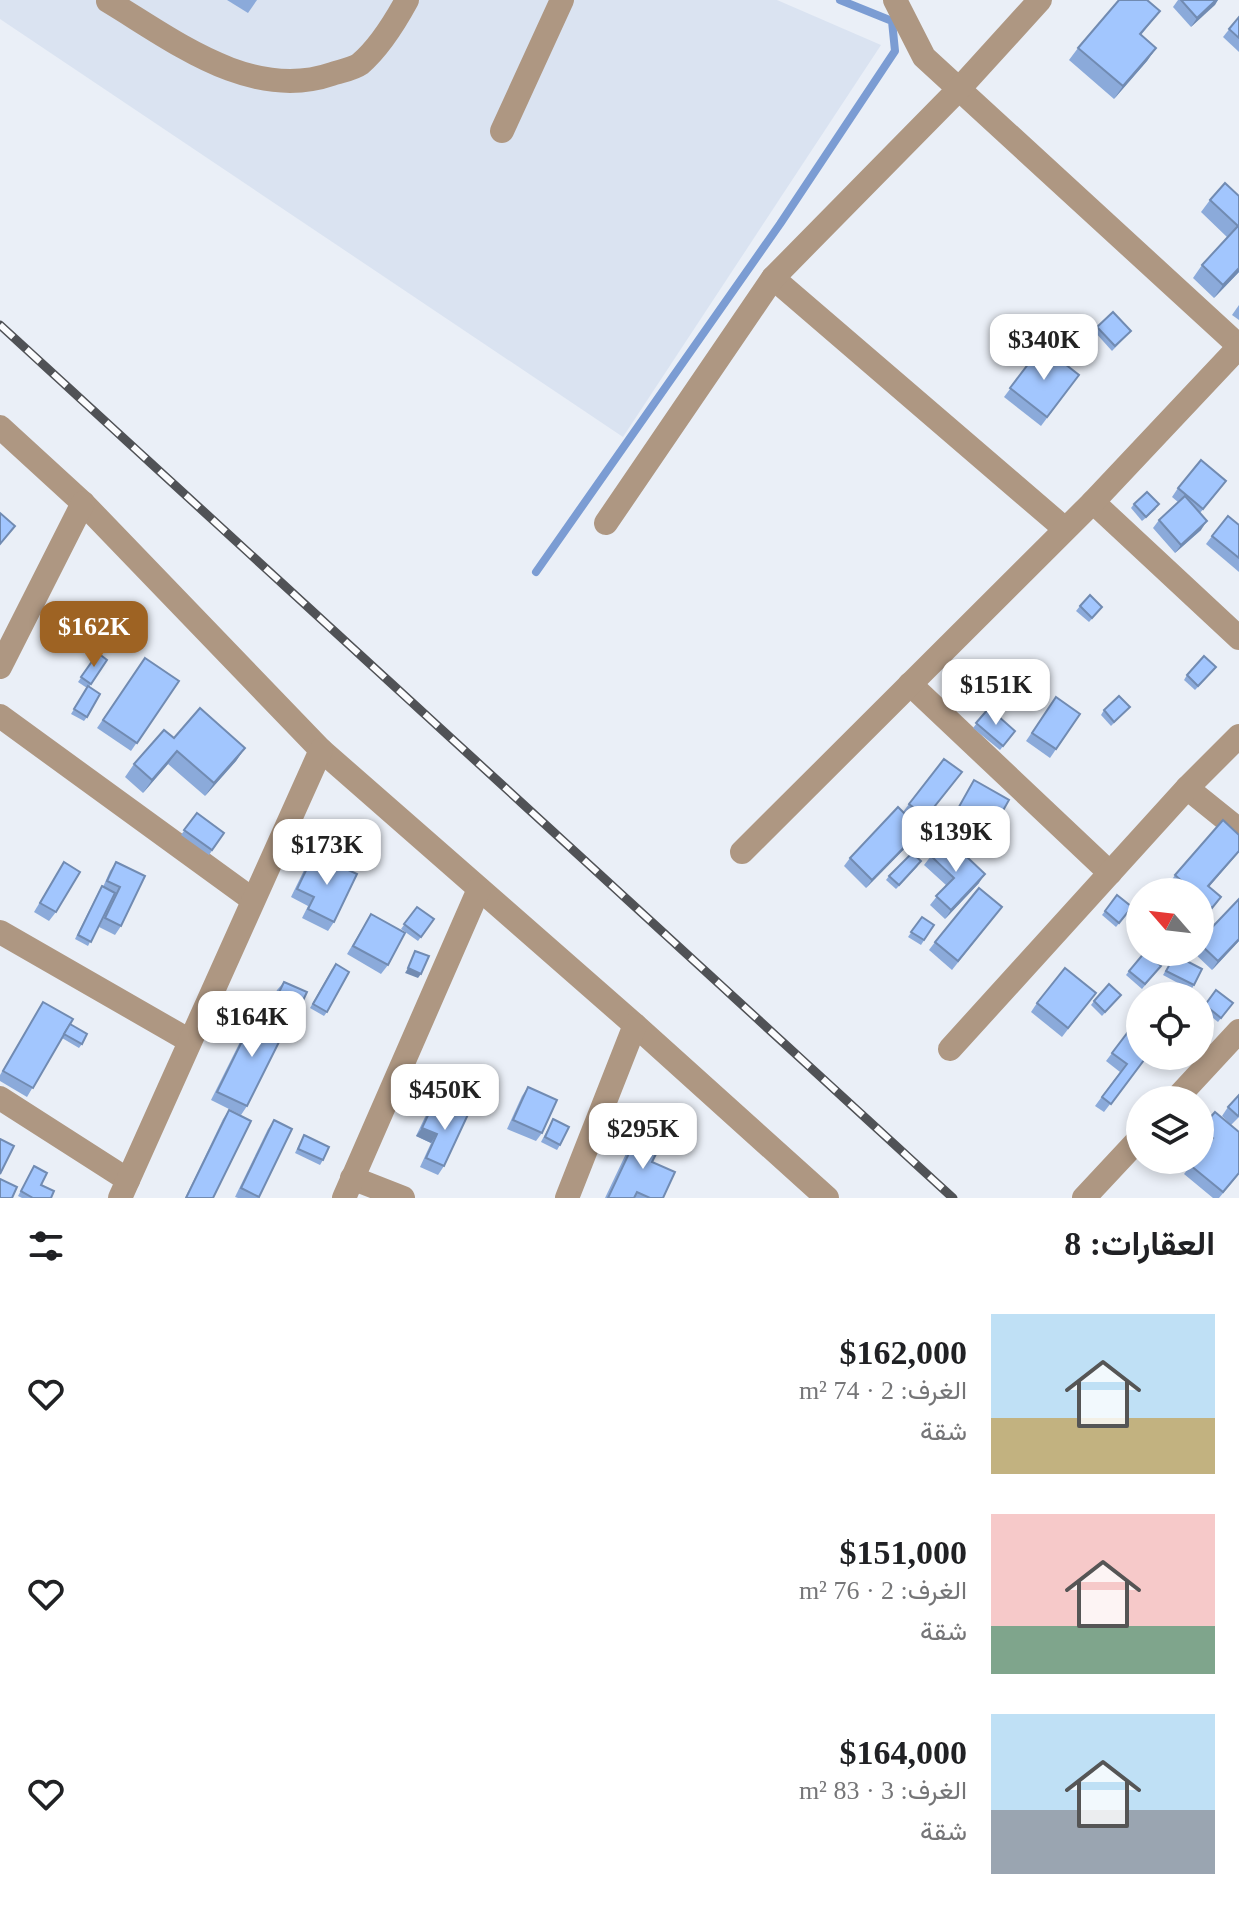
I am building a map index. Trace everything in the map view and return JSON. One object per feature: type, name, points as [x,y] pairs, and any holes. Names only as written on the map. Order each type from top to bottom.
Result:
[{"type":"street","points":[[108,1],[198,56],[230,70],[274,80],[320,78],[359,65],[392,27],[407,0]]},
{"type":"street","points":[[502,131],[562,0]]},
{"type":"street","points":[[742,852],[1093,502],[1239,346],[924,57],[895,0]]},
{"type":"street","points":[[606,523],[773,278],[959,89],[1040,0]]},
{"type":"street","points":[[773,278],[1065,529]]},
{"type":"street","points":[[0,427],[83,503],[321,750],[635,1025],[826,1198]]},
{"type":"street","points":[[1093,502],[1239,638]]},
{"type":"street","points":[[0,667],[83,503]]},
{"type":"street","points":[[910,684],[1110,873]]},
{"type":"street","points":[[0,716],[253,900]]},
{"type":"street","points":[[950,1049],[1187,788],[1239,736]]},
{"type":"street","points":[[0,1098],[124,1189],[321,750]]},
{"type":"street","points":[[1187,788],[1239,830]]},
{"type":"street","points":[[403,1198],[348,1188],[479,889]]},
{"type":"street","points":[[0,932],[190,1041]]},
{"type":"street","points":[[567,1198],[635,1025]]},
{"type":"street","points":[[1188,1086],[1239,1031]]},
{"type":"street","points":[[1084,1198],[1126,1153]]},
{"type":"shaded area","points":[[0,0],[777,0],[881,45],[623,437],[0,19]]},
{"type":"building","points":[[1119,0],[1147,0],[1160,11],[1140,34],[1156,48],[1123,86],[1078,48]]},
{"type":"building","points":[[1181,0],[1216,0],[1197,18]]},
{"type":"building","points":[[1239,17],[1239,38],[1229,29]]},
{"type":"building","points":[[1225,183],[1239,196],[1239,268],[1223,285],[1202,265],[1238,226],[1210,200]]},
{"type":"building","points":[[1113,312],[1131,331],[1115,346],[1097,327]]},
{"type":"building","points":[[1042,346],[1079,375],[1047,417],[1010,388]]},
{"type":"building","points":[[1201,460],[1226,481],[1203,509],[1178,488]]},
{"type":"building","points":[[1147,492],[1159,504],[1146,517],[1134,504]]},
{"type":"building","points":[[1185,496],[1207,521],[1181,545],[1159,520]]},
{"type":"building","points":[[0,513],[15,526],[0,544]]},
{"type":"building","points":[[1228,516],[1239,525],[1239,558],[1212,536]]},
{"type":"building","points":[[1090,595],[1102,607],[1092,618],[1080,606]]},
{"type":"building","points":[[98,653],[107,660],[91,684],[81,677]]},
{"type":"building","points":[[1204,656],[1216,667],[1198,686],[1187,675]]},
{"type":"building","points":[[145,658],[179,681],[137,743],[103,720]]},
{"type":"building","points":[[88,686],[100,694],[87,717],[74,709]]},
{"type":"building","points":[[1119,696],[1130,707],[1114,722],[1104,710]]},
{"type":"building","points":[[1056,697],[1080,714],[1056,749],[1032,733]]},
{"type":"building","points":[[200,708],[245,748],[214,783],[177,751],[152,780],[134,764],[164,730],[174,738]]},
{"type":"building","points":[[989,708],[1015,731],[1003,746],[976,723]]},
{"type":"building","points":[[944,759],[962,772],[926,817],[909,804]]},
{"type":"building","points":[[974,780],[1009,800],[982,848],[947,828]]},
{"type":"building","points":[[898,807],[921,830],[872,880],[850,858]]},
{"type":"building","points":[[197,813],[224,833],[212,850],[184,830]]},
{"type":"building","points":[[1223,820],[1239,835],[1239,851],[1214,879],[1178,878],[1175,875]]},
{"type":"building","points":[[948,839],[985,874],[951,910],[936,896],[954,878],[931,856]]},
{"type":"building","points":[[912,853],[921,861],[899,885],[889,876]]},
{"type":"building","points":[[314,854],[357,874],[334,922],[308,909],[314,897],[297,889]]},
{"type":"building","points":[[64,862],[80,872],[56,912],[40,903]]},
{"type":"building","points":[[116,862],[145,876],[121,926],[105,918],[120,887],[107,881]]},
{"type":"building","points":[[102,886],[115,893],[91,942],[78,935]]},
{"type":"building","points":[[979,888],[1002,907],[958,961],[935,942]]},
{"type":"building","points":[[1214,891],[1221,897],[1214,906]]},
{"type":"building","points":[[1117,895],[1126,902],[1126,914],[1119,923],[1105,911]]},
{"type":"building","points":[[1239,899],[1239,939],[1218,961],[1214,957],[1214,925]]},
{"type":"building","points":[[417,907],[434,919],[421,937],[404,924]]},
{"type":"building","points":[[371,914],[405,933],[388,965],[353,946]]},
{"type":"building","points":[[922,917],[934,925],[924,940],[911,932]]},
{"type":"building","points":[[415,951],[429,956],[421,974],[408,968]]},
{"type":"building","points":[[336,964],[349,972],[327,1012],[313,1004]]},
{"type":"building","points":[[1133,966],[1161,966],[1147,982],[1129,971]]},
{"type":"building","points":[[1169,966],[1196,966],[1202,969],[1196,982],[1188,982],[1166,971]]},
{"type":"building","points":[[1065,968],[1096,993],[1068,1028],[1037,1003]]},
{"type":"building","points":[[284,982],[307,992],[292,1024],[269,1013]]},
{"type":"building","points":[[1109,984],[1121,995],[1105,1012],[1094,1001]]},
{"type":"building","points":[[1216,990],[1233,1003],[1221,1018],[1214,1012]]},
{"type":"building","points":[[43,1002],[73,1019],[33,1088],[3,1071]]},
{"type":"building","points":[[257,1011],[287,1026],[247,1106],[217,1092]]},
{"type":"building","points":[[70,1024],[87,1034],[82,1044],[64,1034]]},
{"type":"building","points":[[1126,1035],[1126,1063],[1112,1053]]},
{"type":"building","points":[[1126,1065],[1126,1070],[1136,1070],[1111,1104],[1102,1097]]},
{"type":"building","points":[[528,1087],[557,1100],[542,1133],[513,1120]]},
{"type":"building","points":[[1239,1095],[1239,1115],[1238,1116],[1228,1107]]},
{"type":"building","points":[[457,1102],[471,1108],[444,1166],[426,1158],[437,1134],[422,1128],[431,1109],[449,1117]]},
{"type":"building","points":[[229,1110],[251,1121],[213,1198],[186,1198]]},
{"type":"building","points":[[1214,1113],[1239,1132],[1239,1173],[1223,1192],[1201,1174],[1214,1174]]},
{"type":"building","points":[[553,1119],[569,1127],[560,1145],[545,1137]]},
{"type":"building","points":[[274,1120],[292,1129],[259,1197],[241,1188]]},
{"type":"building","points":[[640,1130],[663,1140],[652,1162],[675,1172],[663,1198],[650,1198],[637,1192],[634,1198],[608,1198]]},
{"type":"building","points":[[304,1135],[329,1147],[323,1160],[298,1149]]},
{"type":"building","points":[[0,1139],[14,1146],[0,1174]]},
{"type":"building","points":[[34,1166],[47,1173],[41,1185],[54,1191],[51,1198],[33,1198],[21,1191]]},
{"type":"building","points":[[0,1179],[17,1187],[12,1198],[0,1198]]},
{"type":"waterway","points":[[536,572],[780,224],[895,51],[892,21],[840,0]]},
{"type":"railway","points":[[0,325],[953,1198]]}]
